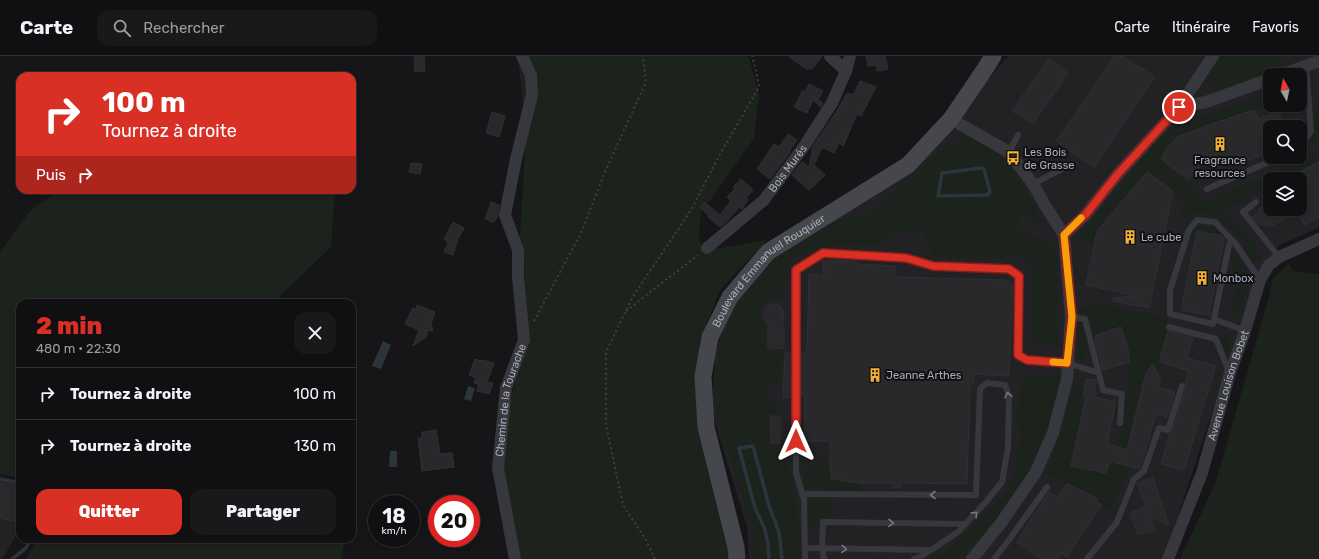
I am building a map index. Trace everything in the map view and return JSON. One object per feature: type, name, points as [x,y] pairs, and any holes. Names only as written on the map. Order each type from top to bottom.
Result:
[{"type":"street","name":"Chemin de la Tourache","points":[[515,559],[498,468],[506,388],[524,340],[518,277],[518,250],[505,216],[516,159],[532,95],[531,75],[522,56]]},
{"type":"street","points":[[830,56],[846,72]]},
{"type":"street","name":"Bois Murés","points":[[707,248],[764,200],[805,145],[832,103],[846,72],[850,56]]},
{"type":"street","name":"Boulevard Emmanuel Rouquier","points":[[737,559],[736,547],[706,427],[703,376],[710,337],[730,297],[768,252],[908,164],[951,119],[993,56]]},
{"type":"street","points":[[1064,235],[1086,214],[1117,175],[1179,107],[1213,56]]},
{"type":"street","points":[[1301,68],[1319,61]]},
{"type":"street","points":[[1179,107],[1206,102],[1263,82]]},
{"type":"street","points":[[951,119],[1009,152],[1033,184],[1064,235],[1072,317],[1067,363],[1067,380],[1053,433],[1036,472],[1001,523],[972,559]]},
{"type":"street","name":"Avenue Louison Bobet","points":[[1168,559],[1202,473],[1230,373],[1245,331],[1260,280],[1269,265],[1279,257],[1319,239]]},
{"type":"lane","points":[[1306,66],[1311,131],[1307,136]]},
{"type":"lane","points":[[1009,152],[1018,135]]},
{"type":"lane","points":[[1207,189],[1264,164]]},
{"type":"lane","points":[[1033,184],[1062,169]]},
{"type":"lane","points":[[1256,202],[1243,212],[1279,257]]},
{"type":"lane","points":[[1232,240],[1229,245],[1213,324],[1170,314],[1170,290],[1189,230],[1197,220],[1215,222],[1235,243],[1260,280]]},
{"type":"lane","points":[[805,559],[804,499],[796,473],[796,270],[823,253],[906,258],[933,266],[1009,269],[1019,276],[1018,355],[1027,360],[1067,363],[1099,373]]},
{"type":"lane","points":[[1072,317],[1085,318],[1103,390],[1122,394],[1120,423]]},
{"type":"lane","points":[[1214,319],[1245,331]]},
{"type":"lane","points":[[1169,327],[1216,339],[1230,373]]},
{"type":"lane","points":[[802,494],[976,495],[980,389],[987,384],[1005,385],[1009,397],[1008,448],[1002,482],[958,532],[920,557],[914,559]]},
{"type":"lane","points":[[1087,559],[1117,522],[1134,479],[1144,471],[1159,428],[1168,430],[1182,386]]},
{"type":"lane","points":[[994,559],[1047,487]]},
{"type":"lane","points":[[824,559],[822,548],[823,522],[965,524]]},
{"type":"lane","points":[[805,548],[931,550]]},
{"type":"path","points":[[524,340],[582,231],[604,174],[646,82],[643,56]]},
{"type":"path","points":[[655,559],[646,540],[623,505],[606,425],[606,352],[632,298],[691,210],[719,156],[759,87],[752,56]]},
{"type":"path","points":[[625,312],[707,248]]},
{"type":"shaded area","points":[[518,56],[748,56],[759,94],[754,138],[701,213],[699,235],[701,246],[715,249],[767,240],[720,290],[700,340],[696,390],[731,559],[519,559],[502,481],[501,446],[527,327],[524,257],[520,237],[526,136]]},
{"type":"shaded area","points":[[1008,56],[1319,56],[1319,228],[1280,245],[1260,269],[1164,559],[749,559],[747,527],[712,412],[715,354],[730,307],[750,279],[796,238],[906,176]]},
{"type":"shaded area","points":[[1217,56],[1270,56],[1272,58],[1274,56],[1278,56],[1282,68],[1263,68],[1263,76],[1220,93],[1209,86],[1206,71]]},
{"type":"shaded area","points":[[1263,94],[1263,106],[1177,137],[1163,153],[1164,155],[1161,159],[1188,180],[1207,201],[1263,176],[1263,190],[1224,210],[1227,216],[1256,246],[1256,251],[1254,250],[1264,259],[1253,261],[1249,257],[1245,247],[1245,241],[1213,214],[1197,212],[1184,217],[1180,214],[1187,204],[1147,172],[1097,231],[1095,244],[1078,239],[1164,132]]},
{"type":"shaded area","points":[[1319,100],[1319,144],[1311,142],[1307,129],[1307,120],[1304,120],[1302,112],[1307,112],[1308,113]]},
{"type":"shaded area","points":[[966,137],[992,147],[1010,165],[1043,222],[1038,224],[1033,221],[1031,216],[1022,215],[1015,229],[1045,240],[1057,255],[1057,347],[1044,344],[1038,347],[1033,342],[1030,279],[1034,275],[1031,265],[1025,259],[1005,256],[1004,260],[991,258],[931,256],[931,251],[924,232],[905,229],[879,245],[834,245],[814,248],[790,260],[782,300],[772,299],[761,305],[759,316],[766,327],[766,350],[782,352],[782,381],[763,387],[770,402],[778,407],[780,416],[770,416],[771,443],[792,473],[802,559],[754,559],[754,532],[716,414],[714,369],[724,327],[743,289],[771,261],[806,233],[833,222],[857,218],[875,212],[905,180],[946,148]]},
{"type":"shaded area","points":[[1319,150],[1319,162],[1299,172],[1271,172],[1288,164],[1307,164],[1307,155]]},
{"type":"shaded area","points":[[53,194],[335,194],[331,247],[278,299],[16,299],[16,477],[0,474],[0,252],[30,211]]},
{"type":"shaded area","points":[[1200,226],[1213,228],[1224,236],[1197,231],[1194,245],[1190,242],[1190,234]]},
{"type":"shaded area","points":[[1231,251],[1234,252],[1245,267],[1249,280],[1240,313],[1231,310],[1239,270],[1233,269],[1230,254]]},
{"type":"shaded area","points":[[1289,264],[1293,271],[1319,274],[1319,559],[1180,559],[1215,484],[1269,297],[1273,278]]},
{"type":"shaded area","points":[[1087,300],[1092,303],[1166,317],[1169,330],[1159,362],[1164,364],[1156,370],[1152,366],[1146,373],[1124,465],[1132,467],[1110,510],[1097,502],[1098,499],[1045,473],[1053,456],[1076,378],[1086,379],[1083,397],[1086,397],[1071,466],[1110,460],[1121,448],[1116,446],[1116,440],[1121,436],[1120,428],[1124,423],[1124,417],[1118,417],[1114,413],[1116,402],[1131,391],[1125,364],[1130,362],[1121,327],[1097,335],[1095,343],[1087,345],[1083,361],[1073,359],[1073,325],[1079,321],[1080,308],[1088,307]]},
{"type":"shaded area","points":[[1221,335],[1227,336],[1231,344],[1226,360]]},
{"type":"shaded area","points":[[383,341],[391,345],[381,369],[372,366]]},
{"type":"shaded area","points":[[1023,375],[1063,376],[1049,431],[1027,477],[987,535],[955,559],[928,559],[949,550],[983,517],[1006,491],[1016,470],[1022,434],[1017,415]]},
{"type":"shaded area","points":[[468,386],[475,388],[471,401],[464,399]]},
{"type":"shaded area","points":[[390,451],[397,451],[397,467],[389,467]]},
{"type":"shaded area","points":[[830,458],[831,479],[860,483],[860,490],[832,490],[803,487],[803,471]]},
{"type":"shaded area","points":[[0,490],[16,494],[16,536],[2,559],[0,559]]},
{"type":"shaded area","points":[[822,497],[832,498],[831,516],[819,517],[814,533],[810,533],[810,501]]},
{"type":"shaded area","points":[[36,543],[344,543],[341,559],[26,559]]},
{"type":"building","points":[[424,56],[425,71],[415,72],[414,57]]},
{"type":"building","points":[[788,56],[822,56],[812,69],[806,69]]},
{"type":"building","points":[[866,56],[885,56],[888,69],[877,71],[876,65],[868,66]]},
{"type":"building","points":[[1115,56],[1122,56],[1155,77],[1094,167],[1056,141]]},
{"type":"building","points":[[1049,58],[1068,73],[1033,124],[1012,111]]},
{"type":"building","points":[[860,81],[876,87],[861,116],[857,114],[843,146],[839,143],[834,153],[822,147],[814,165],[825,175],[809,190],[792,175],[802,162],[809,167],[813,146],[837,111],[847,93],[853,95]]},
{"type":"building","points":[[809,84],[823,91],[818,100],[823,103],[821,107],[813,100],[807,113],[794,107],[803,90],[805,92]]},
{"type":"building","name":"Fragrance resources","points":[[1254,110],[1258,119],[1278,112],[1282,120],[1263,120],[1263,155],[1241,163],[1236,153],[1199,167],[1188,180],[1161,159],[1164,155],[1163,153],[1177,137]]},
{"type":"building","points":[[492,112],[505,116],[499,137],[486,133]]},
{"type":"building","points":[[788,134],[797,140],[770,179],[757,169],[774,144],[779,147]]},
{"type":"building","points":[[1319,162],[1319,217],[1304,225],[1300,216],[1307,216],[1307,172],[1299,172]]},
{"type":"building","points":[[411,163],[422,164],[420,174],[409,172]]},
{"type":"building","name":"Le cube","points":[[1147,172],[1173,191],[1149,308],[1113,301],[1113,298],[1138,296],[1086,285],[1097,231]]},
{"type":"building","points":[[741,179],[753,190],[746,198],[748,200],[742,209],[739,207],[720,227],[708,217],[709,216],[700,207],[704,202],[720,215],[731,201],[727,197],[735,189],[733,187]]},
{"type":"building","points":[[491,202],[499,205],[498,216],[494,222],[485,219]]},
{"type":"building","points":[[1263,207],[1263,216],[1292,216],[1271,226],[1264,224],[1261,225],[1252,217],[1260,211],[1259,209]]},
{"type":"building","points":[[453,222],[464,228],[458,239],[453,255],[444,252],[448,242],[444,239]]},
{"type":"building","name":"Monbox","points":[[1197,231],[1222,236],[1224,238],[1209,315],[1181,310]]},
{"type":"building","name":"Jeanne Arthes","points":[[823,261],[856,261],[858,264],[895,266],[894,277],[1007,280],[1013,283],[1009,376],[974,374],[974,383],[971,383],[971,387],[970,386],[967,484],[902,483],[901,487],[893,488],[893,483],[860,483],[831,479],[830,441],[804,441],[805,395],[800,396],[800,353],[807,352],[809,274],[824,276]]},
{"type":"building","points":[[773,304],[780,306],[784,312],[782,327],[784,328],[784,348],[768,348],[768,323],[765,320],[763,313],[767,306]]},
{"type":"building","points":[[417,305],[435,312],[431,323],[433,331],[428,330],[426,337],[413,346],[419,330],[405,324],[413,308],[416,309]]},
{"type":"building","points":[[1121,327],[1128,349],[1130,362],[1103,370],[1095,341],[1096,335]]},
{"type":"building","points":[[1168,331],[1193,338],[1187,358],[1216,366],[1184,470],[1161,464],[1186,387],[1185,383],[1189,371],[1159,362]]},
{"type":"building","points":[[785,353],[792,353],[792,397],[783,398]]},
{"type":"building","points":[[475,359],[494,363],[487,382],[493,383],[489,394],[477,391],[479,385],[474,383],[476,378],[469,375]]},
{"type":"building","points":[[1153,364],[1161,381],[1158,387],[1175,392],[1167,417],[1156,414],[1140,468],[1139,469],[1110,461],[1106,473],[1071,466],[1086,397],[1083,397],[1086,379],[1096,380],[1094,397],[1116,402],[1107,444],[1127,450],[1146,373]]},
{"type":"building","points":[[771,416],[780,416],[780,443],[771,443]]},
{"type":"building","points":[[436,430],[440,454],[452,453],[454,467],[422,471],[418,438],[422,438],[422,432]]},
{"type":"building","points":[[1153,478],[1169,525],[1149,516],[1155,530],[1138,535],[1130,513],[1146,506],[1137,483]]},
{"type":"building","points":[[0,482],[16,485],[16,521],[0,518]]},
{"type":"building","points":[[1067,484],[1098,499],[1097,502],[1102,505],[1067,557],[1061,553],[1058,559],[1041,559],[1016,542],[1049,492],[1058,497]]},
{"type":"waterway","points":[[981,168],[984,169],[990,192],[987,195],[938,196],[942,173],[981,168]]},
{"type":"waterway","points":[[769,559],[768,543],[764,527],[755,508],[739,448],[753,446],[769,506],[779,532],[782,559]]},
{"type":"waterway","points":[[0,479],[16,482]]},
{"type":"waterway","points":[[12,559],[26,548],[29,543]]},
{"type":"slow traffic","points":[[1053,362],[1067,363],[1072,317],[1064,235],[1081,218]]},
{"type":"place","name":"Fragrance resources","points":[[1220,144]]},
{"type":"place","name":"Les Bois de Grasse","points":[[1013,158]]},
{"type":"place","name":"Le cube","points":[[1130,237]]},
{"type":"place","name":"Monbox","points":[[1202,278]]},
{"type":"place","name":"Jeanne Arthes","points":[[875,375]]},
{"type":"route","points":[[796,441],[796,270],[823,253],[906,258],[933,266],[1009,269],[1019,276],[1018,355],[1027,360],[1067,363],[1072,317],[1064,235],[1086,214],[1117,175],[1179,107]]}]
